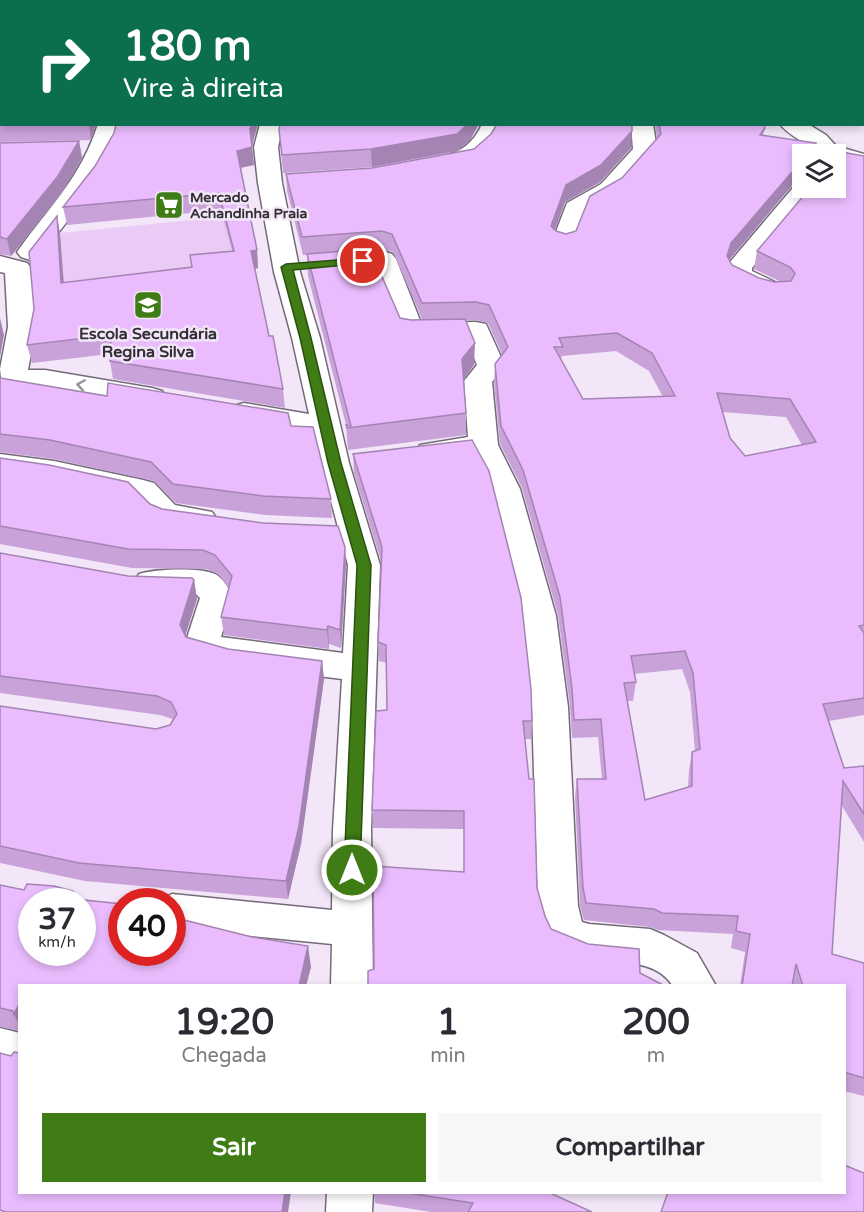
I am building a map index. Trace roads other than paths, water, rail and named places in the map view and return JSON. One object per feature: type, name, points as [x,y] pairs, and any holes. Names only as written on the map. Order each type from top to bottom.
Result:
[{"type":"street","points":[[109,126],[91,150],[89,176],[9,272],[11,325],[6,378],[45,379],[173,400]]},
{"type":"street","points":[[271,126],[266,147],[282,183],[286,267],[306,338],[334,463],[364,565],[352,830],[352,984]]},
{"type":"street","points":[[430,165],[465,159],[481,145],[493,126]]},
{"type":"street","points":[[565,242],[576,208],[609,189],[645,150],[642,126]]},
{"type":"street","points":[[794,126],[820,144]]},
{"type":"street","points":[[846,156],[863,158]]},
{"type":"street","points":[[776,292],[739,275],[739,267],[798,198]]},
{"type":"street","points":[[286,267],[382,259],[411,331],[476,330],[491,366],[478,381],[483,446],[504,489],[539,616],[550,707],[558,906],[565,933],[589,942],[650,947],[683,966],[695,984]]},
{"type":"street","points":[[220,408],[325,426]]},
{"type":"street","points":[[403,455],[483,446]]},
{"type":"street","points":[[334,463],[369,459]]},
{"type":"street","points":[[0,464],[54,471],[142,490],[166,514],[232,524]]},
{"type":"street","points":[[322,531],[356,532]]},
{"type":"street","points":[[121,579],[204,583],[217,596],[202,644],[231,652],[360,668]]},
{"type":"street","points":[[186,912],[352,929]]},
{"type":"street","points":[[0,1048],[18,1052]]},
{"type":"street","points":[[349,1212],[350,1194]]},
{"type":"place","name":"Mercado Achandinha Praia","points":[[169,205]]},
{"type":"place","name":"Escola Secundária Regina Silva","points":[[148,305]]}]
